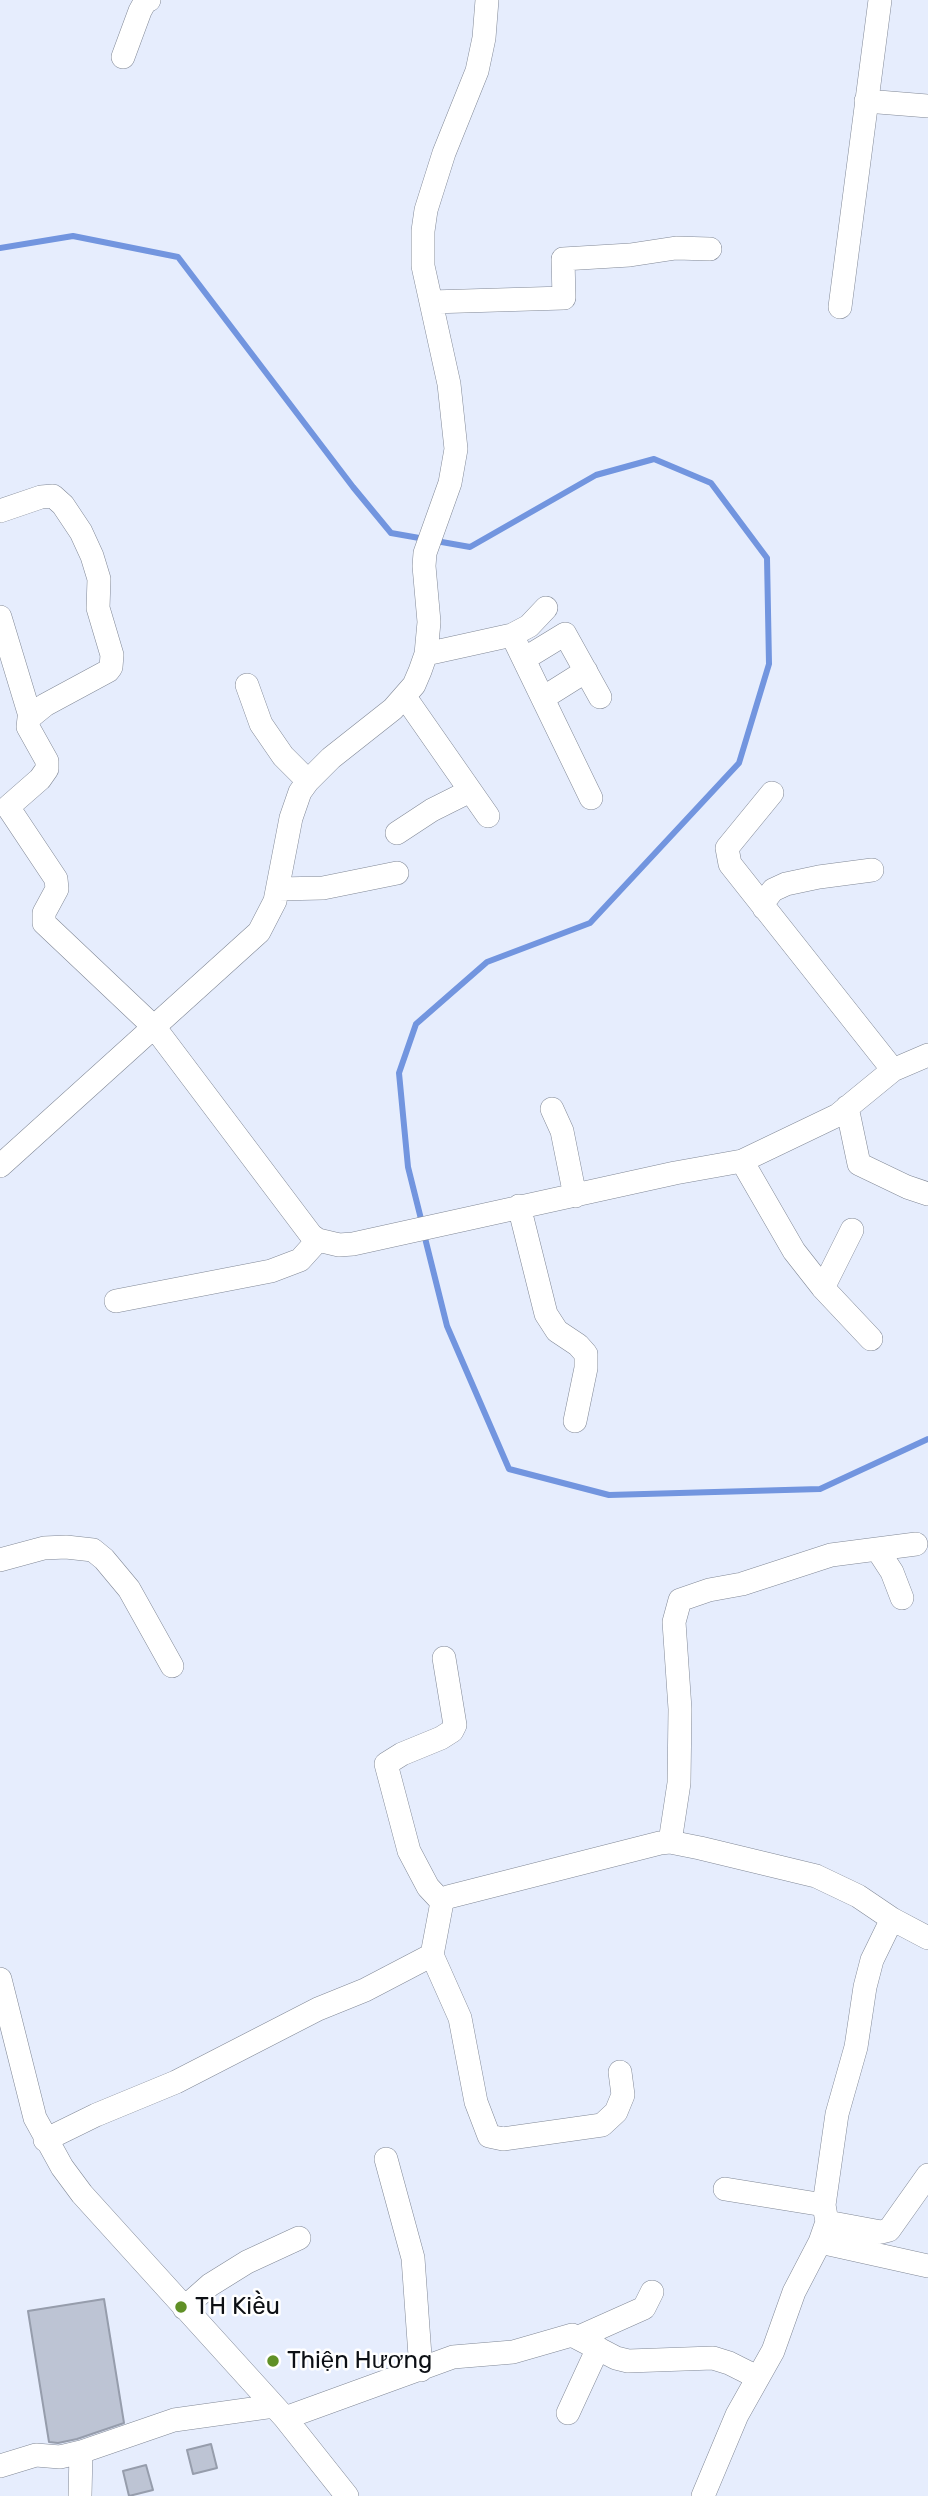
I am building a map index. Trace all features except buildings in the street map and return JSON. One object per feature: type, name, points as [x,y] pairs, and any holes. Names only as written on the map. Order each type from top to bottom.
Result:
[{"type":"street","points":[[123,57],[140,11],[149,0]]},
{"type":"street","points":[[0,1166],[259,932],[279,889],[295,804],[308,781],[331,758],[393,709],[414,685],[426,654],[429,622],[425,553],[454,467],[456,449],[449,384],[423,266],[423,231],[426,211],[444,153],[477,71],[484,38],[486,0]]},
{"type":"street","points":[[840,307],[880,0]]},
{"type":"street","points":[[866,101],[928,106]]},
{"type":"street","points":[[431,302],[564,298],[563,259],[630,255],[676,248],[710,249]]},
{"type":"street","points":[[0,510],[41,497],[54,496],[63,505],[92,556],[99,579],[98,608],[112,655],[108,671],[30,716]]},
{"type":"street","points":[[426,654],[512,635],[529,626],[546,608]]},
{"type":"street","points":[[0,617],[30,716],[28,727],[47,761],[47,769],[40,779],[8,807],[56,879],[57,889],[44,913],[44,923],[155,1028],[311,1235],[318,1240],[339,1245],[379,1238],[442,1222],[742,1161],[838,1115],[893,1070],[928,1055]]},
{"type":"street","points":[[524,659],[565,634],[600,697]]},
{"type":"street","points":[[512,635],[591,798]]},
{"type":"street","points":[[543,698],[586,671]]},
{"type":"street","points":[[247,685],[261,724],[283,756],[308,781]]},
{"type":"street","points":[[405,697],[488,816]]},
{"type":"street","points":[[397,833],[432,810],[470,791]]},
{"type":"street","points":[[772,793],[727,848],[730,864],[893,1070]]},
{"type":"street","points":[[764,908],[766,899],[773,891],[786,884],[872,870]]},
{"type":"street","points":[[279,889],[323,888],[397,873]]},
{"type":"street","points":[[847,1107],[859,1164],[928,1194]]},
{"type":"street","points":[[552,1110],[562,1131],[575,1196]]},
{"type":"street","points":[[742,1161],[794,1251],[823,1288],[871,1339]]},
{"type":"street","points":[[519,1206],[546,1314],[557,1331],[579,1345],[586,1354],[586,1368],[575,1421]]},
{"type":"street","points":[[823,1288],[852,1230]]},
{"type":"street","points":[[116,1301],[271,1271],[300,1260],[318,1240]]},
{"type":"street","points":[[670,1842],[679,1783],[680,1709],[674,1622],[680,1600],[709,1590],[742,1584],[831,1555],[916,1544]]},
{"type":"street","points":[[0,1560],[44,1548],[93,1550],[129,1589],[172,1665]]},
{"type":"street","points":[[877,1549],[892,1572],[902,1598]]},
{"type":"street","points":[[442,1902],[428,1887],[409,1851],[387,1762],[452,1731],[455,1725],[444,1658]]},
{"type":"street","points":[[620,2072],[623,2095],[615,2112],[602,2125],[503,2139],[489,2136],[476,2102],[460,2018],[432,1955],[442,1902],[456,1893],[670,1842],[816,1876],[859,1896],[892,1919],[928,1938]]},
{"type":"street","points":[[703,2496],[737,2415],[773,2351],[793,2292],[823,2223],[837,2114],[856,2047],[865,1987],[872,1960],[892,1919]]},
{"type":"street","points":[[46,2140],[96,2115],[176,2082],[318,2009],[365,1990],[432,1955]]},
{"type":"street","points":[[0,1979],[34,2118],[82,2194],[279,2412],[347,2496]]},
{"type":"street","points":[[386,2159],[413,2258],[421,2370]]},
{"type":"street","points":[[823,2223],[881,2232],[889,2230],[928,2175]]},
{"type":"street","points":[[725,2189],[823,2223],[928,2266]]},
{"type":"street","points":[[184,2308],[210,2284],[247,2262],[299,2238]]},
{"type":"street","points":[[568,2413],[588,2343],[644,2308],[652,2292]]},
{"type":"street","points":[[0,2466],[36,2455],[60,2457],[81,2452],[174,2420],[279,2412],[421,2370],[453,2357],[513,2352],[563,2336],[588,2343],[628,2361],[713,2358],[757,2377]]},
{"type":"street","points":[[80,2496],[81,2452]]},
{"type":"waterway","points":[[0,248],[73,236],[178,257],[391,533],[425,539]]},
{"type":"waterway","points":[[422,1223],[408,1167],[399,1073],[416,1024],[487,962],[590,923],[739,763],[769,664],[767,558],[711,483],[654,459],[596,475],[470,547],[436,541]]},
{"type":"waterway","points":[[424,1234],[447,1326],[509,1469],[609,1495],[820,1489],[928,1439]]},
{"type":"place","name":"TH Kiều","points":[[181,2307]]},
{"type":"place","name":"Thiện Hương","points":[[273,2361]]}]
